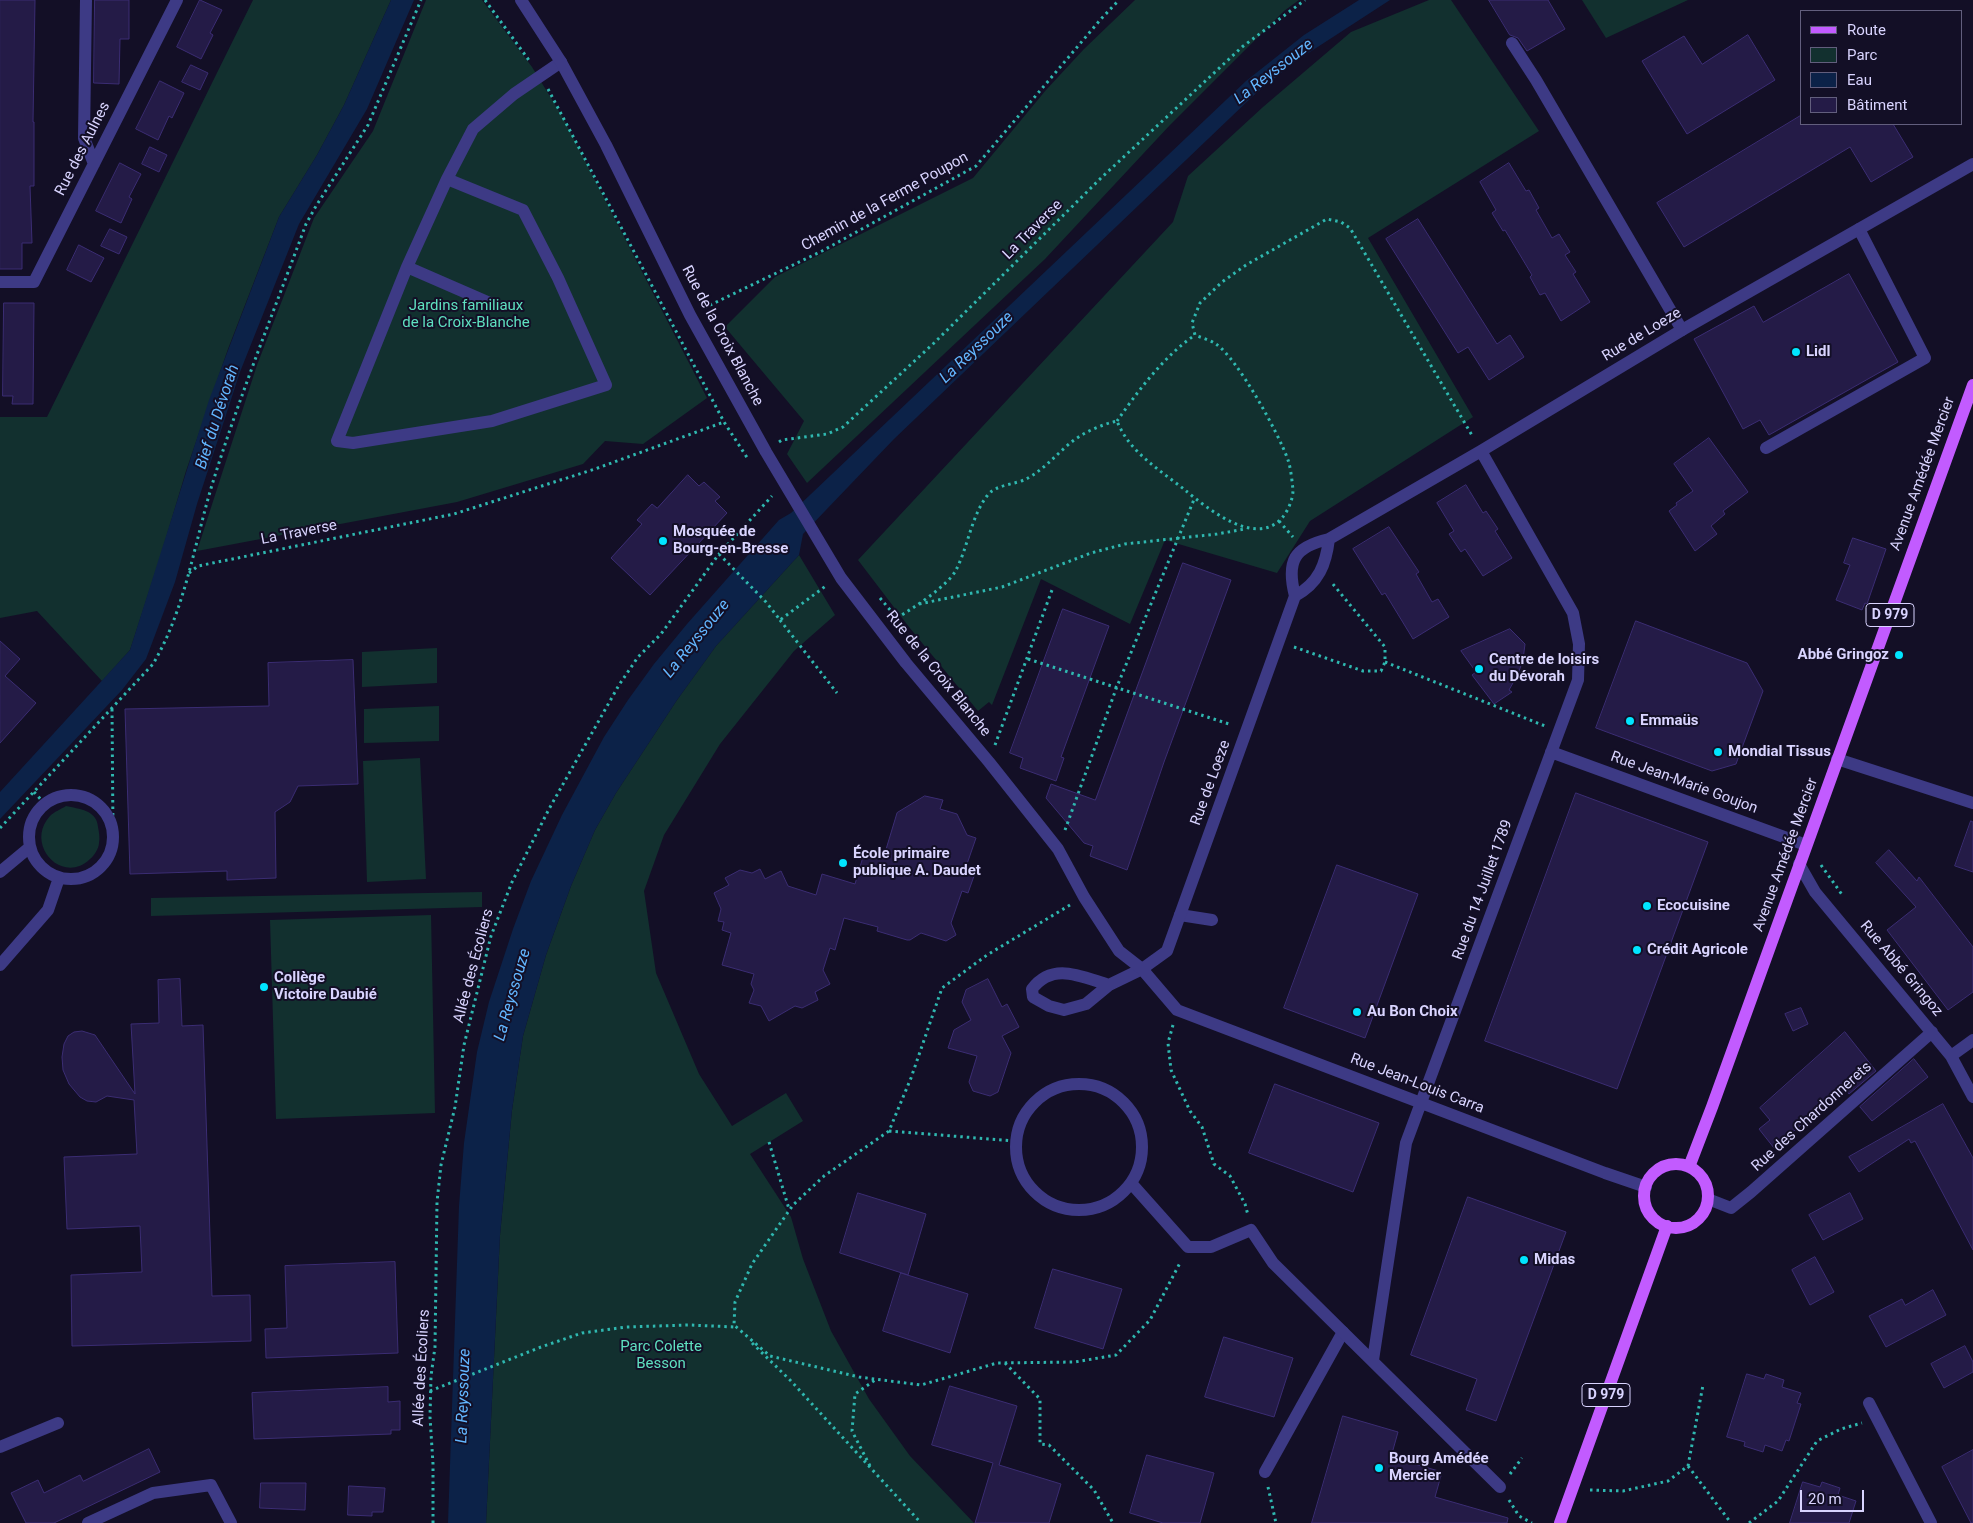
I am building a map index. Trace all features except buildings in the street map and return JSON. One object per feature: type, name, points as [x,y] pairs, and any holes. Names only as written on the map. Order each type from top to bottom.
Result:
[{"type":"main road","name":"Avenue Amédée Mercier","points":[[1689,1166],[1973,385]]},
{"type":"main road","points":[[1679,1164],[1689,1166],[1704,1180],[1708,1189],[1706,1208],[1694,1222],[1677,1228],[1658,1222],[1651,1215],[1644,1197],[1651,1177],[1658,1170],[1668,1165],[1679,1164]]},
{"type":"main road","name":"D 979","points":[[1560,1523],[1667,1226]]},
{"type":"street","points":[[86,0],[84,138],[94,164]]},
{"type":"street","name":"Rue des Aulnes","points":[[0,282],[34,282],[176,0]]},
{"type":"street","name":"Rue de la Croix Blanche","points":[[521,0],[561,62],[606,145],[690,315],[766,452],[842,578],[906,662],[1058,849],[1084,896],[1119,951],[1142,969],[1177,1010]]},
{"type":"street","points":[[1512,43],[1536,80],[1682,330]]},
{"type":"street","points":[[447,179],[523,210],[558,278],[606,385],[492,420],[353,443],[337,441],[406,266],[447,179],[473,129],[514,94],[561,62]]},
{"type":"street","name":"Rue de Loeze","points":[[1109,985],[1070,973],[1056,973],[1039,980],[1032,989],[1033,997],[1049,1006],[1064,1010],[1086,1004],[1109,985],[1142,969],[1168,951],[1295,596],[1290,578],[1294,561],[1301,550],[1312,543],[1330,539],[1682,330],[1973,164]]},
{"type":"street","points":[[1766,448],[1925,358],[1859,229]]},
{"type":"street","points":[[406,266],[492,304]]},
{"type":"street","name":"Rue du 14 Juillet 1789","points":[[1373,1360],[1406,1144],[1578,680],[1580,644],[1573,613],[1481,451]]},
{"type":"street","points":[[1295,596],[1316,581],[1322,572],[1330,539]]},
{"type":"street","name":"Rue Jean-Marie Goujon","points":[[1551,752],[1806,844]]},
{"type":"street","points":[[1837,759],[1973,803]]},
{"type":"street","points":[[77,795],[90,799],[105,813],[113,832],[112,846],[107,859],[98,869],[86,876],[72,879],[59,878],[46,871],[36,861],[30,847],[28,834],[32,820],[39,809],[50,800],[63,796],[77,795]]},
{"type":"street","points":[[0,872],[30,847]]},
{"type":"street","name":"Rue Abbé Gringoz","points":[[1799,864],[1816,892],[1951,1056],[1973,1097]]},
{"type":"street","points":[[0,965],[48,910],[59,878]]},
{"type":"street","points":[[1180,915],[1212,920]]},
{"type":"street","name":"Rue Jean-Louis Carra","points":[[1177,1010],[1646,1187]]},
{"type":"street","name":"Rue des Chardonnerets","points":[[1708,1199],[1730,1208],[1751,1192],[1932,1032]]},
{"type":"street","points":[[1951,1056],[1973,1040]]},
{"type":"street","points":[[1082,1084],[1100,1087],[1117,1096],[1130,1110],[1139,1128],[1142,1146],[1139,1166],[1131,1183],[1117,1198],[1098,1208],[1078,1211],[1057,1207],[1038,1197],[1024,1181],[1016,1162],[1015,1141],[1020,1122],[1030,1106],[1045,1093],[1062,1085],[1082,1084]]},
{"type":"street","points":[[1131,1183],[1188,1247],[1211,1247],[1251,1230],[1274,1263],[1500,1487]]},
{"type":"street","points":[[1265,1472],[1343,1332]]},
{"type":"street","points":[[1869,1403],[1931,1523]]},
{"type":"street","points":[[0,1447],[58,1422]]},
{"type":"street","points":[[88,1523],[153,1493],[211,1485],[231,1523]]},
{"type":"path","points":[[0,828],[153,664],[167,640],[212,485],[239,403],[306,224],[368,125],[421,0]]},
{"type":"path","points":[[485,0],[540,75],[724,422],[750,462]]},
{"type":"path","name":"Chemin de la Ferme Poupon","points":[[690,315],[822,251],[976,166],[1100,19],[1119,0]]},
{"type":"path","name":"La Traverse","points":[[766,452],[782,440],[828,434],[843,427],[934,343],[1101,178],[1242,47],[1306,0]]},
{"type":"path","points":[[1195,335],[1192,323],[1200,303],[1222,282],[1246,265],[1328,219],[1341,222],[1350,228],[1481,451]]},
{"type":"path","points":[[910,610],[934,592],[955,572],[980,507],[988,494],[998,488],[1027,479],[1071,443],[1105,424],[1116,421],[1137,392],[1183,343],[1195,335]]},
{"type":"path","points":[[879,596],[897,618],[920,604],[1010,585],[1091,554],[1125,544],[1264,527],[1279,521],[1287,512],[1293,492],[1288,461],[1275,429],[1230,359],[1216,344],[1195,335]]},
{"type":"path","points":[[1116,421],[1128,443],[1195,498],[1218,515],[1245,528],[1250,528]]},
{"type":"path","name":"La Traverse","points":[[187,575],[198,566],[454,514],[595,468],[724,422]]},
{"type":"path","name":"Allée des Écoliers","points":[[433,1523],[430,1391],[435,1347],[437,1218],[441,1165],[455,1107],[468,1028],[491,936],[512,882],[549,809],[619,685],[638,658],[670,621],[719,554],[772,496]]},
{"type":"path","points":[[1058,849],[1116,689],[1195,498]]},
{"type":"path","points":[[1279,521],[1291,534],[1301,550]]},
{"type":"path","points":[[719,554],[766,602],[837,693]]},
{"type":"path","points":[[1278,642],[1363,671],[1381,671],[1385,662],[1385,647],[1322,572]]},
{"type":"path","points":[[780,620],[826,585],[842,578]]},
{"type":"path","points":[[989,762],[1028,660],[1052,590]]},
{"type":"path","points":[[1028,660],[1247,730]]},
{"type":"path","points":[[1385,662],[1558,731]]},
{"type":"path","points":[[112,708],[113,832]]},
{"type":"path","points":[[34,792],[45,804]]},
{"type":"path","points":[[922,1523],[791,1381],[734,1326],[735,1302],[752,1264],[790,1210],[824,1176],[889,1131],[911,1078],[942,988],[987,955],[1084,896]]},
{"type":"path","points":[[1177,1010],[1168,1043],[1171,1070],[1190,1111],[1202,1126],[1214,1164],[1230,1176],[1245,1204],[1251,1230]]},
{"type":"path","points":[[889,1131],[1015,1141]]},
{"type":"path","points":[[769,1142],[790,1210]]},
{"type":"path","points":[[430,1391],[582,1333],[626,1327],[734,1326],[770,1356],[859,1377],[921,1385],[997,1362],[1075,1362],[1116,1356],[1150,1320],[1188,1247]]},
{"type":"path","points":[[1004,1362],[1040,1399],[1040,1444],[1049,1445],[1094,1490],[1113,1523]]},
{"type":"path","points":[[873,1472],[852,1431],[855,1394],[875,1380]]},
{"type":"path","points":[[1572,1489],[1623,1491],[1668,1481],[1688,1466],[1703,1385]]},
{"type":"path","points":[[1749,1523],[1778,1501],[1817,1441],[1841,1429],[1878,1418]]},
{"type":"path","points":[[1688,1466],[1731,1523]]},
{"type":"path","points":[[1265,1472],[1276,1523]]},
{"type":"path","points":[[1500,1487],[1519,1516],[1532,1523]]},
{"type":"green space","points":[[253,0],[391,0],[344,105],[317,155],[279,217],[228,349],[186,471],[130,650],[102,681],[37,611],[0,618],[0,417],[47,417]]},
{"type":"green space","name":"Jardins familiaux de la Croix-Blanche","points":[[426,0],[482,0],[532,67],[562,116],[707,398],[643,444],[605,441],[583,464],[457,502],[197,551],[257,365],[314,218],[373,131]]},
{"type":"green space","points":[[1135,0],[1299,0],[1284,11],[1170,125],[1045,259],[807,483],[787,454],[804,421],[725,327],[775,277],[973,178],[1046,90],[1084,49]]},
{"type":"green space","points":[[1429,0],[1451,0],[1539,131],[1368,238],[1473,417],[1310,521],[1277,573],[1165,540],[1130,624],[1041,579],[992,705],[989,702],[978,711],[909,627],[858,560],[1173,222],[1188,176],[1263,107],[1351,32]]},
{"type":"green space","points":[[1582,0],[1688,0],[1606,38]]},
{"type":"green space","name":"Parc Colette Besson","points":[[799,555],[835,615],[794,651],[720,744],[664,835],[644,891],[656,973],[699,1074],[732,1126],[786,1093],[803,1121],[750,1154],[791,1217],[803,1259],[831,1331],[869,1399],[910,1456],[974,1523],[486,1523],[500,1235],[512,1110],[523,1036],[546,955],[571,886],[595,830],[616,793],[677,700],[716,646]]},
{"type":"green space","points":[[437,648],[437,683],[362,687],[362,652]]},
{"type":"green space","points":[[439,706],[439,741],[364,743],[364,709]]},
{"type":"green space","points":[[420,758],[426,879],[367,882],[363,761]]},
{"type":"green space","points":[[66,806],[82,809],[91,814],[97,821],[99,837],[98,847],[92,858],[79,866],[68,868],[58,865],[50,858],[44,849],[41,838],[43,827],[50,816]]},
{"type":"green space","points":[[482,892],[482,907],[151,916],[151,898]]},
{"type":"green space","points":[[431,915],[435,1113],[276,1119],[270,920]]},
{"type":"water","name":"Bief du Dévorah","points":[[391,0],[414,0],[367,109],[299,224],[240,372],[197,504],[175,582],[146,659],[122,690],[0,819],[0,792],[130,650],[209,400],[279,217],[317,155],[344,105]]},
{"type":"water","name":"La Reyssouze","points":[[1359,0],[1390,0],[1293,63],[1253,96],[894,439],[803,534],[799,555],[716,646],[677,700],[616,793],[595,830],[571,886],[546,955],[523,1036],[512,1110],[500,1235],[486,1523],[448,1523],[459,1206],[464,1143],[477,1052],[489,1002],[531,881],[562,815],[604,737],[654,664],[779,520],[791,513],[1246,81],[1304,35]]},
{"type":"place","name":"Lidl","points":[[1796,352]]},
{"type":"place","name":"Mosquée de Bourg-en-Bresse","points":[[663,541]]},
{"type":"place","name":"Abbé Gringoz","points":[[1899,655]]},
{"type":"place","name":"Centre de loisirs du Dévorah","points":[[1479,669]]},
{"type":"place","name":"Emmaüs","points":[[1630,721]]},
{"type":"place","name":"Mondial Tissus","points":[[1718,752]]},
{"type":"place","name":"École primaire publique A. Daudet","points":[[843,863]]},
{"type":"place","name":"Ecocuisine","points":[[1647,906]]},
{"type":"place","name":"Crédit Agricole","points":[[1637,950]]},
{"type":"place","name":"Collège Victoire Daubié","points":[[264,987]]},
{"type":"place","name":"Au Bon Choix","points":[[1357,1012]]},
{"type":"place","name":"Midas","points":[[1524,1260]]},
{"type":"place","name":"Bourg Amédée Mercier","points":[[1379,1468]]}]
